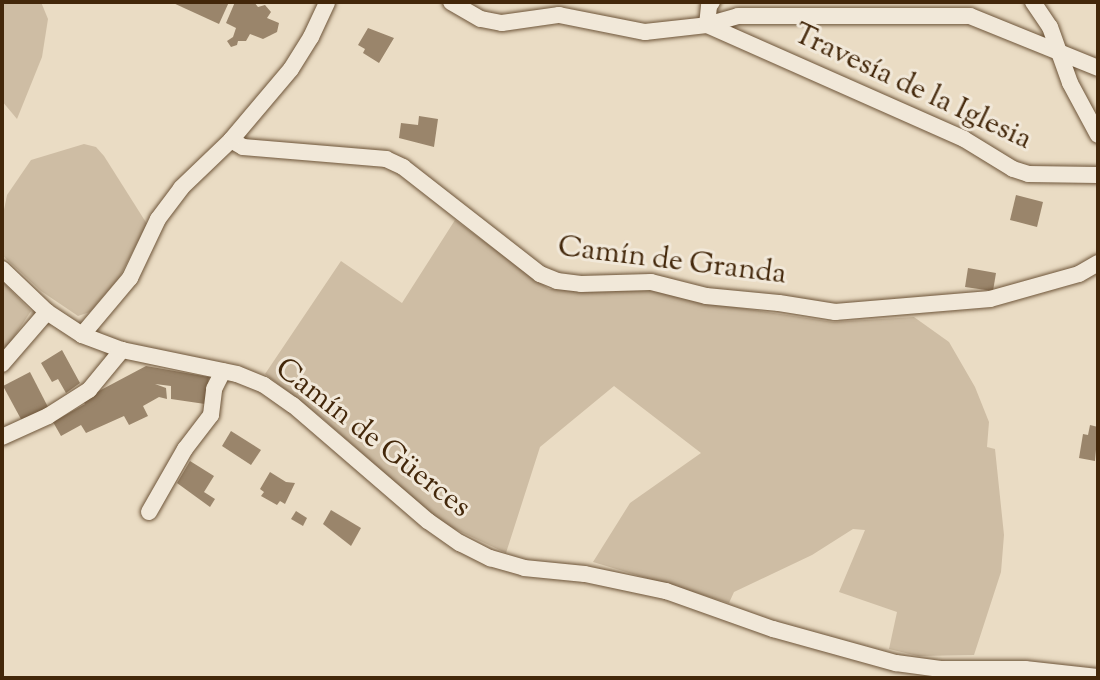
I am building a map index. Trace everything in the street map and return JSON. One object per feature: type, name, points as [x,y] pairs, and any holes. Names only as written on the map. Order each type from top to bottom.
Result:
[{"type":"street","points":[[82,335],[130,278],[158,219],[181,188],[230,140],[291,69],[327,2]]},
{"type":"street","points":[[451,2],[481,19],[502,23],[559,15],[645,32],[707,25],[738,16],[970,16],[1028,42],[1056,50],[1098,68]]},
{"type":"street","points":[[707,25],[712,2]]},
{"type":"street","points":[[1033,2],[1050,27],[1056,50],[1098,135]]},
{"type":"street","name":"Travesía de la Iglesia","points":[[707,25],[964,139],[1013,169],[1028,174],[1098,175]]},
{"type":"street","name":"Camín de Granda","points":[[230,140],[243,147],[386,159],[403,167],[540,274],[558,281],[580,284],[651,282],[706,296],[835,312],[989,299],[1079,274],[1098,264]]},
{"type":"street","name":"Camín de Güerces","points":[[2,269],[47,312],[82,335],[122,350],[223,371],[264,385],[283,398],[428,521],[460,543],[490,558],[524,568],[585,574],[666,591],[773,629],[896,663],[941,669],[1025,669],[1098,677]]},
{"type":"street","points":[[2,364],[47,312]]},
{"type":"street","points":[[2,437],[48,416],[89,390],[122,350]]},
{"type":"street","points":[[149,512],[185,449],[211,415],[214,389],[223,371]]},
{"type":"shaded area","points":[[2,2],[41,2],[48,19],[42,57],[17,119],[2,101]]},
{"type":"shaded area","points":[[84,144],[96,147],[104,156],[147,224],[119,278],[90,312],[78,316],[41,291],[2,255],[2,220],[7,195],[31,160]]},
{"type":"shaded area","points":[[455,220],[549,289],[652,288],[707,303],[833,322],[914,317],[949,342],[975,387],[989,422],[987,447],[995,449],[1004,535],[1001,572],[974,655],[918,656],[889,649],[897,612],[839,592],[865,530],[853,529],[812,555],[734,592],[729,603],[593,562],[630,503],[701,453],[614,386],[540,447],[506,553],[440,522],[321,417],[265,374],[341,261],[402,303]]},
{"type":"shaded area","points":[[2,281],[31,311],[2,355]]},
{"type":"building","points":[[171,2],[229,2],[219,24]]},
{"type":"building","points":[[235,2],[254,2],[258,7],[265,5],[271,12],[267,18],[279,23],[277,32],[263,39],[250,34],[246,41],[238,41],[237,45],[231,47],[227,41],[233,37],[236,28],[226,23]]},
{"type":"building","points":[[368,28],[394,38],[379,63],[363,53],[365,49],[358,45]]},
{"type":"building","points":[[419,116],[438,119],[434,147],[399,138],[401,123],[418,125]]},
{"type":"building","points":[[1016,195],[1043,202],[1037,227],[1010,220]]},
{"type":"building","points":[[968,268],[996,273],[993,291],[965,287]]},
{"type":"building","points":[[62,350],[80,383],[66,393],[58,379],[52,382],[41,363]]},
{"type":"building","points":[[146,366],[209,377],[205,404],[171,399],[171,386],[155,384],[166,388],[167,399],[159,397],[143,406],[148,416],[129,425],[124,416],[86,433],[81,425],[61,436],[53,422],[85,404],[82,400]]},
{"type":"building","points":[[30,372],[49,409],[22,421],[3,386]]},
{"type":"building","points":[[1090,425],[1098,427],[1095,461],[1079,458],[1083,434],[1088,435]]},
{"type":"building","points":[[231,431],[261,450],[251,465],[222,446]]},
{"type":"building","points":[[190,461],[214,476],[204,492],[215,499],[210,507],[177,483]]},
{"type":"building","points":[[270,472],[286,482],[295,483],[285,504],[280,501],[277,505],[261,496],[264,492],[260,489]]},
{"type":"building","points":[[331,510],[361,528],[351,546],[323,524]]},
{"type":"building","points":[[296,511],[307,518],[303,526],[291,519]]}]
